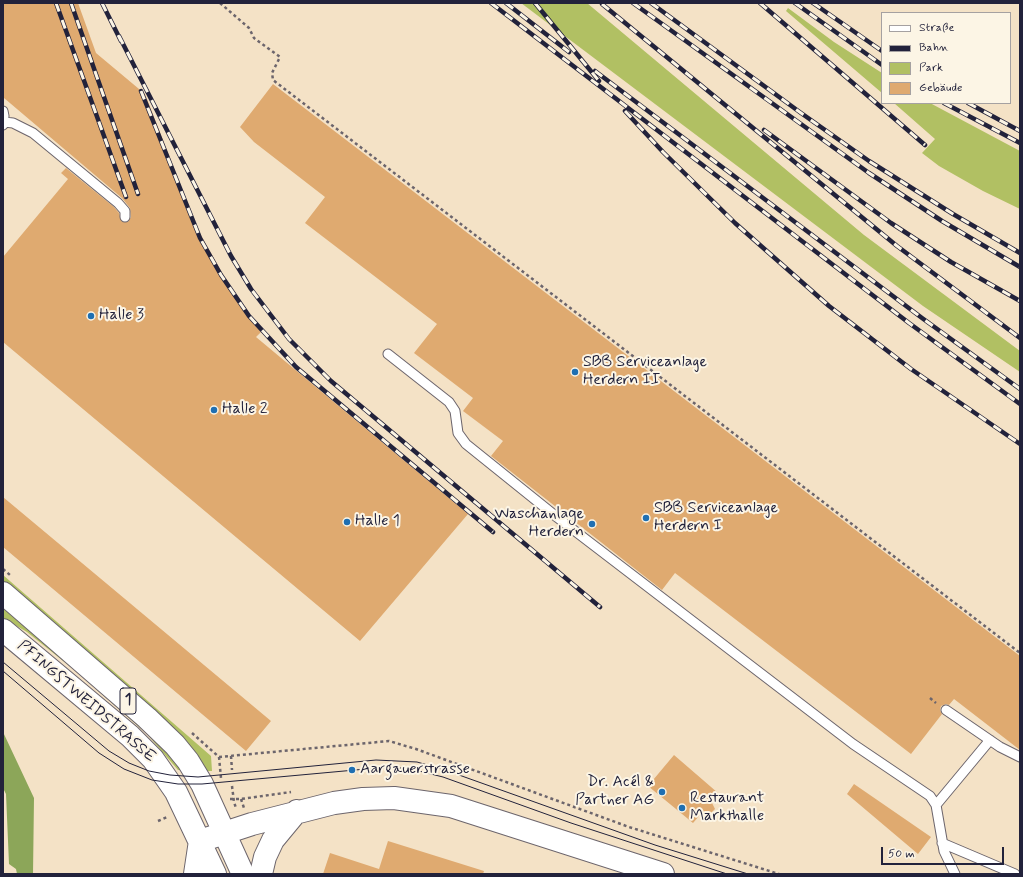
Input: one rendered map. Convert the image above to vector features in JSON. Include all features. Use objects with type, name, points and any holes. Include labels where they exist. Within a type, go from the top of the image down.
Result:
[{"type":"main road","name":"PFINGSTWEIDSTRASSE","points":[[3,593],[169,738],[188,760],[198,776],[243,874]]},
{"type":"main road","name":"PFINGSTWEIDSTRASSE","points":[[3,630],[146,751],[171,784],[200,841]]},
{"type":"main road","points":[[195,874],[200,841],[224,833],[294,802],[394,798],[451,806],[663,874]]},
{"type":"main road","points":[[261,874],[273,840],[294,802]]},
{"type":"main road","name":"1","points":[[200,841],[215,874]]},
{"type":"lane","points":[[3,111],[4,124],[13,123],[34,133],[118,203],[125,211],[125,217]]},
{"type":"lane","points":[[388,354],[449,402],[455,411],[458,433],[466,444],[558,518],[853,744],[927,793],[936,805],[942,843],[955,874]]},
{"type":"lane","points":[[946,710],[990,740],[1020,757]]},
{"type":"lane","points":[[936,805],[990,740]]},
{"type":"lane","points":[[942,843],[1015,874]]},
{"type":"path","points":[[220,3],[249,28],[254,38],[280,57],[272,73],[273,80],[1020,653]]},
{"type":"path","points":[[220,769],[219,757],[389,741],[416,749],[630,827],[779,874]]},
{"type":"path","points":[[231,756],[232,770]]},
{"type":"path","points":[[232,786],[233,800],[236,808]]},
{"type":"path","points":[[226,798],[233,800],[241,799],[294,802]]},
{"type":"path","points":[[241,799],[245,808]]},
{"type":"green space","points":[[521,3],[587,3],[864,235],[1020,351],[1020,372],[923,306]]},
{"type":"green space","points":[[788,8],[834,42],[881,72],[881,92],[786,11]]},
{"type":"green space","points":[[895,104],[932,104],[1020,151],[1020,209],[983,191],[939,166],[922,153],[935,139]]},
{"type":"green space","points":[[3,575],[211,756],[212,771],[205,771],[3,582]]},
{"type":"green space","points":[[3,604],[148,729],[184,770],[178,770],[147,734],[77,672],[27,632],[3,618]]},
{"type":"green space","points":[[3,732],[34,798],[33,874],[17,874],[16,869],[9,864],[6,794],[3,788]]},
{"type":"building","points":[[3,3],[78,3],[96,53],[145,94],[198,230],[226,280],[261,332],[256,337],[468,514],[360,641],[3,342],[3,257],[68,179],[61,173],[66,168],[114,207],[119,213],[122,222],[128,222],[131,217],[130,208],[122,198],[4,98]]},
{"type":"building","name":"SBB Serviceanlage Herdern II","points":[[273,84],[1020,656],[1020,750],[954,699],[949,705],[946,704],[941,706],[940,710],[942,714],[911,754],[675,573],[662,590],[491,456],[503,441],[463,411],[473,398],[414,353],[437,324],[305,223],[325,197],[254,142],[240,127]]},
{"type":"building","points":[[3,497],[271,721],[246,751],[3,547]]},
{"type":"building","points":[[674,755],[718,793],[711,801],[715,809],[707,817],[700,815],[693,823],[648,786]]},
{"type":"building","points":[[854,784],[931,837],[918,854],[847,794]]},
{"type":"building","points":[[388,841],[484,871],[483,874],[323,874],[330,853],[379,869]]},
{"type":"tram line","points":[[3,662],[109,751],[129,763],[149,771],[170,775],[198,777],[376,760],[417,762],[445,770],[655,845],[748,874]]},
{"type":"tram line","points":[[3,671],[99,753],[124,769],[152,780],[178,784],[202,784],[377,768],[407,768],[443,777],[571,823],[727,874]]},
{"type":"railway","points":[[56,3],[126,197]]},
{"type":"railway","points":[[71,3],[138,194]]},
{"type":"railway","points":[[102,3],[121,41]]},
{"type":"railway","points":[[491,3],[909,323],[1020,404]]},
{"type":"railway","points":[[506,3],[569,52]]},
{"type":"railway","points":[[535,3],[599,81]]},
{"type":"railway","points":[[633,3],[869,173],[942,221],[1020,267]]},
{"type":"railway","points":[[651,3],[869,161],[953,214],[1020,253]]},
{"type":"railway","points":[[760,3],[925,145]]},
{"type":"railway","points":[[795,3],[881,64]]},
{"type":"railway","points":[[813,3],[881,50]]},
{"type":"railway","points":[[602,4],[897,246],[1020,338]]},
{"type":"railway","points":[[119,36],[231,256],[251,289],[289,339],[331,381],[600,607]]},
{"type":"railway","points":[[595,71],[922,318],[1020,389]]},
{"type":"railway","points":[[141,91],[200,238],[221,275],[249,316],[296,367],[493,532]]},
{"type":"railway","points":[[946,104],[1020,143]]},
{"type":"railway","points":[[970,104],[1020,131]]},
{"type":"railway","points":[[625,111],[663,152],[735,223],[829,306],[911,369],[1020,444]]},
{"type":"railway","points":[[764,130],[891,223],[951,262],[1020,301]]},
{"type":"place","name":"Halle 3","points":[[91,316]]},
{"type":"place","name":"SBB Serviceanlage Herdern II","points":[[575,372]]},
{"type":"place","name":"Halle 2","points":[[214,410]]},
{"type":"place","name":"SBB Serviceanlage Herdern I","points":[[646,518]]},
{"type":"place","name":"Halle 1","points":[[347,522]]},
{"type":"place","name":"Waschanlage Herdern","points":[[592,524]]},
{"type":"place","name":"Aargauerstrasse","points":[[352,770]]},
{"type":"place","name":"Dr. Acél & Partner AG","points":[[662,792]]},
{"type":"place","name":"Restaurant Markthalle","points":[[682,808]]}]
